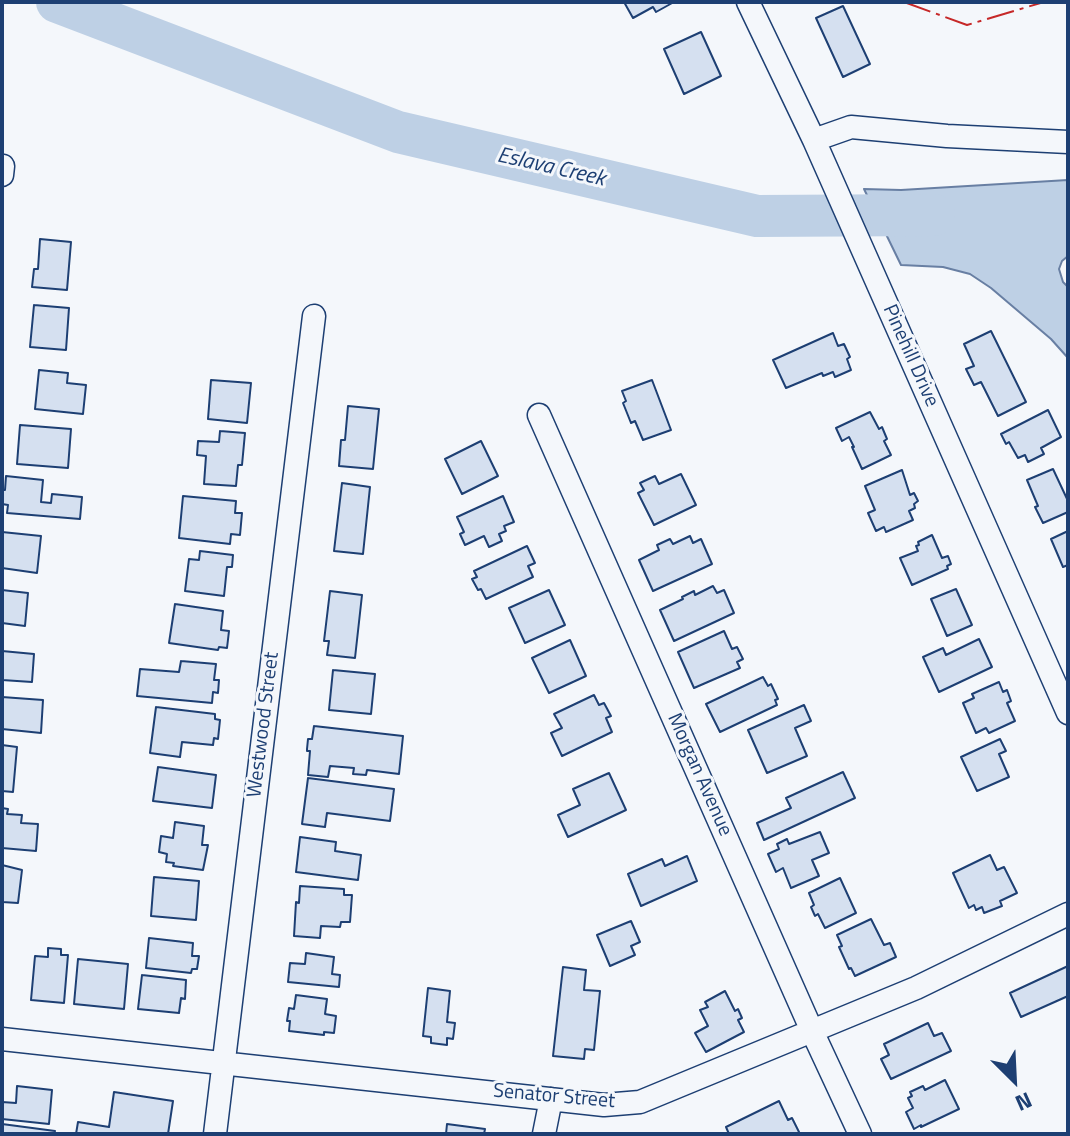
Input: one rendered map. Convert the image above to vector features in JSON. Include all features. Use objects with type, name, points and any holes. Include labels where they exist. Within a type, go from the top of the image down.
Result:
[{"type":"street","name":"Pinehill Drive","points":[[748,2],[814,140],[1068,713]]},
{"type":"street","points":[[814,140],[851,127],[1068,142]]},
{"type":"street","points":[[2,175],[3,166]]},
{"type":"street","name":"Westwood Street","points":[[215,1134],[314,316]]},
{"type":"street","name":"Morgan Avenue","points":[[539,415],[860,1134]]},
{"type":"street","name":"Senator Street","points":[[2,1039],[604,1105],[640,1102],[916,988],[1068,914]]},
{"type":"street","points":[[544,1134],[551,1099]]},
{"type":"water","points":[[1068,180],[1068,256],[1059,269],[1068,287],[1068,358],[1051,339],[970,274],[943,267],[901,265],[864,189],[901,190]]},
{"type":"building","points":[[624,2],[674,2],[656,12],[653,7],[633,18]]},
{"type":"building","points":[[843,6],[870,64],[843,77],[816,18]]},
{"type":"building","points":[[701,32],[721,76],[684,94],[664,49]]},
{"type":"building","points":[[40,239],[71,242],[67,290],[32,287],[34,269],[38,269]]},
{"type":"building","points":[[34,305],[69,308],[66,350],[30,347]]},
{"type":"building","points":[[991,331],[1026,402],[998,416],[981,382],[974,385],[966,369],[974,366],[964,344]]},
{"type":"building","points":[[833,333],[838,346],[844,344],[850,357],[847,359],[851,370],[835,377],[833,372],[823,376],[822,373],[786,388],[773,360]]},
{"type":"building","points":[[39,370],[68,373],[67,383],[86,385],[83,414],[35,409]]},
{"type":"building","points":[[211,380],[251,383],[247,423],[208,419]]},
{"type":"building","points":[[652,380],[671,430],[643,440],[635,421],[631,423],[622,391]]},
{"type":"building","points":[[348,406],[379,409],[373,469],[339,466]]},
{"type":"building","points":[[1048,410],[1061,437],[1041,448],[1044,454],[1028,462],[1025,455],[1018,458],[1001,434]]},
{"type":"building","points":[[870,412],[879,429],[882,427],[891,455],[862,469],[849,437],[842,441],[836,428]]},
{"type":"building","points":[[20,425],[71,429],[68,468],[17,464]]},
{"type":"building","points":[[220,431],[245,433],[236,486],[204,484],[206,456],[197,455],[198,441],[219,442]]},
{"type":"building","points":[[481,441],[498,476],[462,494],[445,459]]},
{"type":"building","points":[[1053,469],[1068,501],[1068,512],[1043,523],[1027,480]]},
{"type":"building","points":[[902,470],[910,495],[914,493],[918,501],[914,504],[915,508],[909,511],[913,520],[886,532],[884,527],[876,531],[868,513],[875,510],[865,486]]},
{"type":"building","points":[[681,474],[696,505],[654,525],[638,493],[644,490],[640,483],[655,476],[659,484]]},
{"type":"building","points":[[6,476],[43,480],[41,502],[51,503],[52,494],[82,497],[80,519],[7,513],[8,505],[2,504]]},
{"type":"building","points":[[342,483],[370,487],[363,554],[334,551]]},
{"type":"building","points":[[183,496],[236,501],[235,513],[242,513],[240,535],[231,534],[230,544],[179,538]]},
{"type":"building","points":[[503,496],[514,522],[504,526],[506,531],[499,534],[502,541],[489,547],[484,536],[465,545],[460,534],[464,532],[457,517]]},
{"type":"building","points":[[1068,531],[1068,565],[1063,567],[1051,539]]},
{"type":"building","points":[[2,532],[41,536],[37,573],[2,568]]},
{"type":"building","points":[[932,535],[942,558],[948,556],[951,564],[947,566],[948,569],[912,585],[900,558],[918,551],[918,542]]},
{"type":"building","points":[[690,536],[693,543],[701,539],[712,564],[653,591],[639,560],[659,550],[657,545],[670,539],[673,544]]},
{"type":"building","points":[[527,546],[535,563],[528,566],[533,577],[486,599],[472,579],[477,577],[474,571]]},
{"type":"building","points":[[200,551],[233,555],[232,567],[227,567],[224,596],[185,591],[189,559],[199,560]]},
{"type":"building","points":[[713,586],[717,593],[724,590],[734,613],[674,641],[660,610],[694,591],[695,595]]},
{"type":"building","points":[[956,589],[972,625],[947,636],[931,599]]},
{"type":"building","points":[[2,590],[28,593],[25,626],[2,623]]},
{"type":"building","points":[[549,590],[565,625],[525,643],[509,608]]},
{"type":"building","points":[[330,591],[362,595],[355,658],[327,655],[329,641],[324,641]]},
{"type":"building","points":[[175,604],[223,611],[221,630],[229,631],[227,648],[219,647],[218,650],[169,643]]},
{"type":"building","points":[[724,631],[732,649],[737,647],[743,659],[737,662],[740,668],[694,688],[678,652]]},
{"type":"building","points":[[979,639],[992,667],[939,692],[923,657],[943,648],[946,655]]},
{"type":"building","points":[[570,640],[586,676],[549,693],[532,658]]},
{"type":"building","points":[[2,651],[34,654],[32,682],[2,680]]},
{"type":"building","points":[[181,661],[216,664],[214,680],[219,680],[218,693],[213,692],[212,703],[137,696],[140,669],[179,672]]},
{"type":"building","points":[[333,670],[375,674],[371,714],[329,710]]},
{"type":"building","points":[[763,677],[768,686],[771,684],[778,699],[775,700],[777,705],[720,732],[706,704]]},
{"type":"building","points":[[999,682],[1003,692],[1007,690],[1011,701],[1007,703],[1015,721],[989,733],[986,728],[976,733],[963,703],[974,698],[972,694]]},
{"type":"building","points":[[594,695],[599,705],[604,703],[611,716],[606,718],[612,732],[562,756],[551,733],[562,728],[554,714]]},
{"type":"building","points":[[2,697],[43,700],[41,733],[2,729]]},
{"type":"building","points":[[804,705],[811,721],[795,728],[807,756],[767,773],[748,730]]},
{"type":"building","points":[[156,707],[215,714],[215,719],[220,720],[218,739],[214,738],[213,745],[182,742],[180,757],[150,753]]},
{"type":"building","points":[[314,726],[403,736],[399,774],[367,770],[366,775],[353,774],[354,768],[330,766],[328,777],[308,775],[308,739],[312,739]]},
{"type":"building","points":[[1000,739],[1006,751],[999,754],[1009,777],[977,791],[961,757]]},
{"type":"building","points":[[2,745],[17,747],[13,792],[2,791]]},
{"type":"building","points":[[158,767],[216,775],[212,808],[153,801]]},
{"type":"building","points":[[843,772],[855,798],[764,840],[757,823],[791,808],[786,798]]},
{"type":"building","points":[[609,773],[626,810],[568,837],[558,815],[580,805],[573,789]]},
{"type":"building","points":[[308,778],[394,789],[390,821],[327,813],[325,827],[302,824]]},
{"type":"building","points":[[2,808],[8,809],[7,814],[22,815],[21,823],[38,824],[36,851],[2,848]]},
{"type":"building","points":[[175,822],[204,826],[202,845],[208,845],[203,870],[173,866],[174,863],[166,862],[167,854],[159,852],[161,836],[173,838]]},
{"type":"building","points":[[820,832],[829,853],[812,860],[819,876],[791,888],[783,868],[776,872],[768,854],[779,849],[777,844],[787,839],[789,844]]},
{"type":"building","points":[[300,837],[336,842],[335,851],[361,855],[358,880],[296,872]]},
{"type":"building","points":[[990,855],[997,870],[1004,867],[1017,893],[1000,901],[1002,906],[984,913],[982,907],[976,910],[974,905],[969,908],[953,873]]},
{"type":"building","points":[[687,856],[697,881],[641,906],[628,874],[662,859],[665,866]]},
{"type":"building","points":[[2,865],[22,870],[18,903],[2,902]]},
{"type":"building","points":[[154,877],[199,881],[196,920],[151,916]]},
{"type":"building","points":[[840,878],[856,913],[825,928],[818,914],[815,916],[809,893]]},
{"type":"building","points":[[300,886],[344,889],[344,895],[352,895],[350,922],[341,922],[340,927],[321,926],[320,938],[294,936]]},
{"type":"building","points":[[871,919],[884,945],[890,943],[896,957],[855,976],[839,947],[842,946],[837,935]]},
{"type":"building","points":[[631,921],[640,942],[631,946],[635,955],[610,966],[597,935]]},
{"type":"building","points":[[149,938],[193,943],[192,956],[199,956],[197,969],[192,969],[191,973],[146,968]]},
{"type":"building","points":[[48,948],[61,949],[61,955],[68,955],[64,1003],[31,1000],[35,956],[48,957]]},
{"type":"building","points":[[306,953],[334,957],[332,974],[340,975],[339,987],[288,982],[290,963],[305,964]]},
{"type":"building","points":[[78,959],[128,964],[124,1009],[74,1004]]},
{"type":"building","points":[[1068,966],[1068,996],[1021,1017],[1010,993]]},
{"type":"building","points":[[563,967],[586,970],[584,990],[600,991],[594,1050],[585,1049],[584,1059],[553,1056]]},
{"type":"building","points":[[142,975],[186,980],[185,999],[181,998],[179,1013],[138,1009]]},
{"type":"building","points":[[428,988],[450,991],[447,1022],[455,1023],[453,1039],[447,1038],[447,1045],[431,1043],[431,1037],[423,1036]]},
{"type":"building","points":[[725,991],[735,1011],[738,1009],[742,1018],[738,1020],[744,1032],[706,1052],[695,1033],[708,1026],[700,1010],[708,1007],[705,1002]]},
{"type":"building","points":[[296,995],[327,999],[325,1014],[336,1016],[334,1033],[324,1032],[324,1035],[289,1031],[289,1008],[294,1009]]},
{"type":"building","points":[[928,1023],[934,1036],[942,1033],[951,1051],[891,1079],[881,1059],[889,1055],[884,1044]]},
{"type":"building","points":[[945,1080],[959,1109],[914,1129],[906,1112],[913,1108],[908,1098],[912,1096],[910,1092],[923,1086],[925,1090]]},
{"type":"building","points":[[17,1086],[52,1090],[49,1124],[2,1119],[2,1102],[16,1103]]},
{"type":"building","points":[[114,1092],[173,1101],[168,1134],[76,1134],[78,1122],[109,1127]]},
{"type":"building","points":[[779,1101],[788,1120],[792,1118],[800,1134],[729,1134],[726,1127]]},
{"type":"building","points":[[2,1124],[55,1131],[54,1134],[2,1134]]},
{"type":"building","points":[[447,1124],[485,1129],[484,1134],[446,1134]]},
{"type":"waterway","name":"Eslava Creek","points":[[57,2],[398,132],[757,216],[934,215]]},
{"type":"power","points":[[904,2],[967,25],[1044,2]]}]
